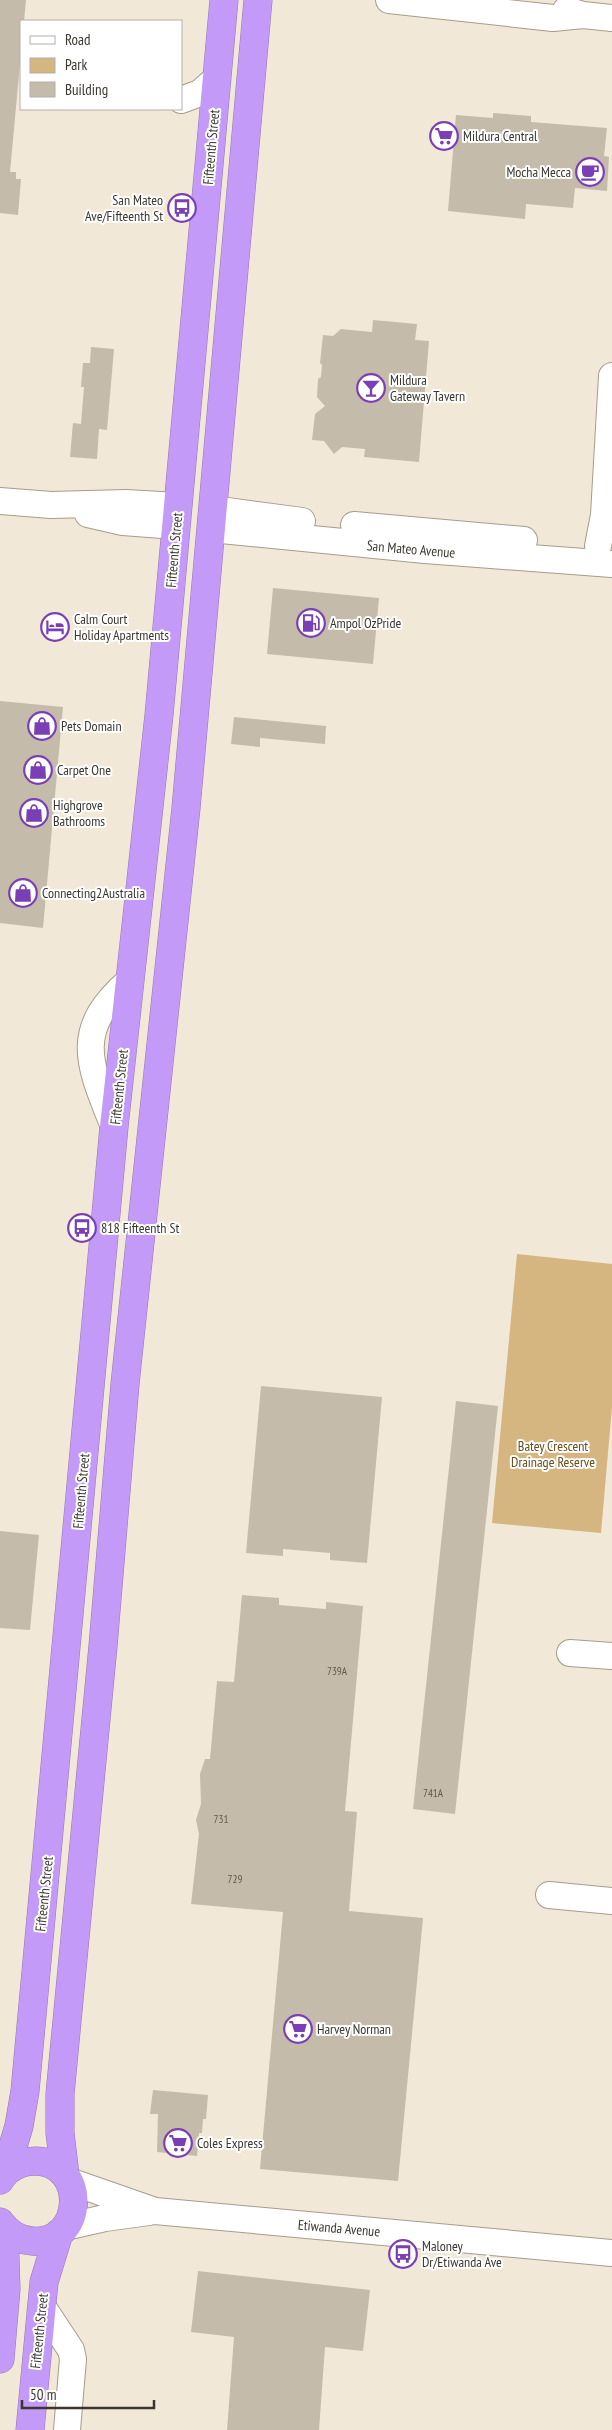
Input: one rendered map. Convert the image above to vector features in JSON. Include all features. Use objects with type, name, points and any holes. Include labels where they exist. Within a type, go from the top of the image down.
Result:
[{"type":"highway","name":"Fifteenth Street","points":[[2,2177],[20,2120],[24,2091],[114,1127],[149,803],[177,516],[224,0]]},
{"type":"highway","points":[[67,2178],[60,2133],[60,2094],[79,1911],[139,1246],[186,808],[212,519],[213,480],[258,0]]},
{"type":"highway","points":[[177,516],[212,519]]},
{"type":"highway","points":[[149,803],[186,808]]},
{"type":"highway","points":[[74,1560],[110,1563]]},
{"type":"highway","points":[[2,2177],[16,2165],[28,2161],[42,2162],[54,2166],[67,2178]]},
{"type":"highway","name":"Fifteenth Street","points":[[30,2430],[44,2282],[62,2230],[71,2217],[74,2205],[73,2192],[67,2178]]},
{"type":"highway","points":[[2,2225],[13,2236],[24,2241],[36,2242],[48,2239],[62,2230]]},
{"type":"highway","points":[[0,2359],[6,2289],[2,2225]]},
{"type":"street","points":[[389,0],[466,4],[553,18],[584,7]]},
{"type":"street","points":[[530,0],[584,7],[612,18]]},
{"type":"street","points":[[182,100],[200,93],[218,78]]},
{"type":"street","points":[[607,553],[604,516],[612,376]]},
{"type":"street","points":[[0,501],[51,506],[126,503],[177,516]]},
{"type":"street","name":"San Mateo Avenue","points":[[212,519],[299,520],[607,553]]},
{"type":"street","points":[[570,1652],[612,1656]]},
{"type":"street","points":[[549,1895],[612,1901]]},
{"type":"street","name":"Etiwanda Avenue","points":[[67,2178],[155,2211]]},
{"type":"street","name":"Etiwanda Avenue","points":[[62,2230],[105,2218],[155,2211],[612,2253]]},
{"type":"street","points":[[42,2306],[71,2350],[73,2359],[67,2430]]},
{"type":"green space","name":"Batey Crescent Drainage Reserve","points":[[517,1254],[612,1264],[612,1407],[601,1533],[492,1523]]},
{"type":"building","points":[[0,0],[26,0],[24,20],[20,20],[20,64],[10,172],[16,172],[16,179],[21,179],[18,215],[0,213]]},
{"type":"building","points":[[493,113],[531,116],[531,122],[607,128],[604,156],[609,157],[607,191],[575,188],[573,208],[526,204],[525,219],[448,211],[456,115],[493,118]]},
{"type":"building","name":"Mildura Gateway Tavern","points":[[373,320],[417,324],[415,340],[429,341],[419,462],[364,457],[365,449],[342,447],[334,454],[324,441],[312,440],[315,414],[325,406],[317,397],[318,379],[321,377],[322,365],[320,363],[323,335],[333,336],[341,329],[372,332]]},
{"type":"building","points":[[91,347],[114,349],[107,430],[99,429],[97,459],[70,457],[73,423],[81,424],[84,387],[81,387],[83,363],[90,363]]},
{"type":"building","points":[[273,588],[379,598],[373,664],[267,654]]},
{"type":"building","points":[[0,701],[63,707],[43,928],[0,923]]},
{"type":"building","points":[[234,717],[326,726],[325,744],[260,738],[260,747],[231,744]]},
{"type":"building","points":[[261,1386],[382,1397],[367,1563],[330,1560],[330,1553],[283,1549],[283,1556],[246,1553]]},
{"type":"building","points":[[456,1401],[498,1406],[455,1814],[413,1809]]},
{"type":"building","points":[[0,1531],[39,1535],[30,1630],[0,1628]]},
{"type":"building","points":[[242,1595],[279,1598],[279,1605],[326,1609],[326,1602],[363,1606],[345,1811],[357,1812],[349,1911],[423,1918],[398,2181],[260,2169],[283,1912],[191,1904],[199,1834],[196,1820],[201,1804],[200,1774],[205,1759],[210,1759],[217,1681],[234,1682]]},
{"type":"building","points":[[153,2090],[208,2095],[206,2119],[203,2119],[202,2133],[199,2133],[197,2156],[157,2152],[158,2114],[150,2114]]},
{"type":"building","points":[[198,2271],[370,2290],[363,2351],[325,2347],[319,2430],[227,2430],[234,2337],[191,2332]]},
{"type":"place","name":"Mildura Central","points":[[444,136]]},
{"type":"place","name":"Mocha Mecca","points":[[590,172]]},
{"type":"place","name":"San Mateo Ave/Fifteenth St","points":[[182,208]]},
{"type":"place","name":"Mildura Gateway Tavern","points":[[371,388]]},
{"type":"place","name":"Ampol OzPride","points":[[311,623]]},
{"type":"place","name":"Calm Court Holiday Apartments","points":[[55,627]]},
{"type":"place","name":"Pets Domain","points":[[42,726]]},
{"type":"place","name":"Carpet One","points":[[38,770]]},
{"type":"place","name":"Highgrove Bathrooms","points":[[34,813]]},
{"type":"place","name":"Connecting2Australia","points":[[23,893]]},
{"type":"place","name":"818 Fifteenth St","points":[[82,1228]]},
{"type":"place","name":"Harvey Norman","points":[[298,2029]]},
{"type":"place","name":"Coles Express","points":[[178,2143]]},
{"type":"place","name":"Maloney Dr/Etiwanda Ave","points":[[403,2254]]}]
